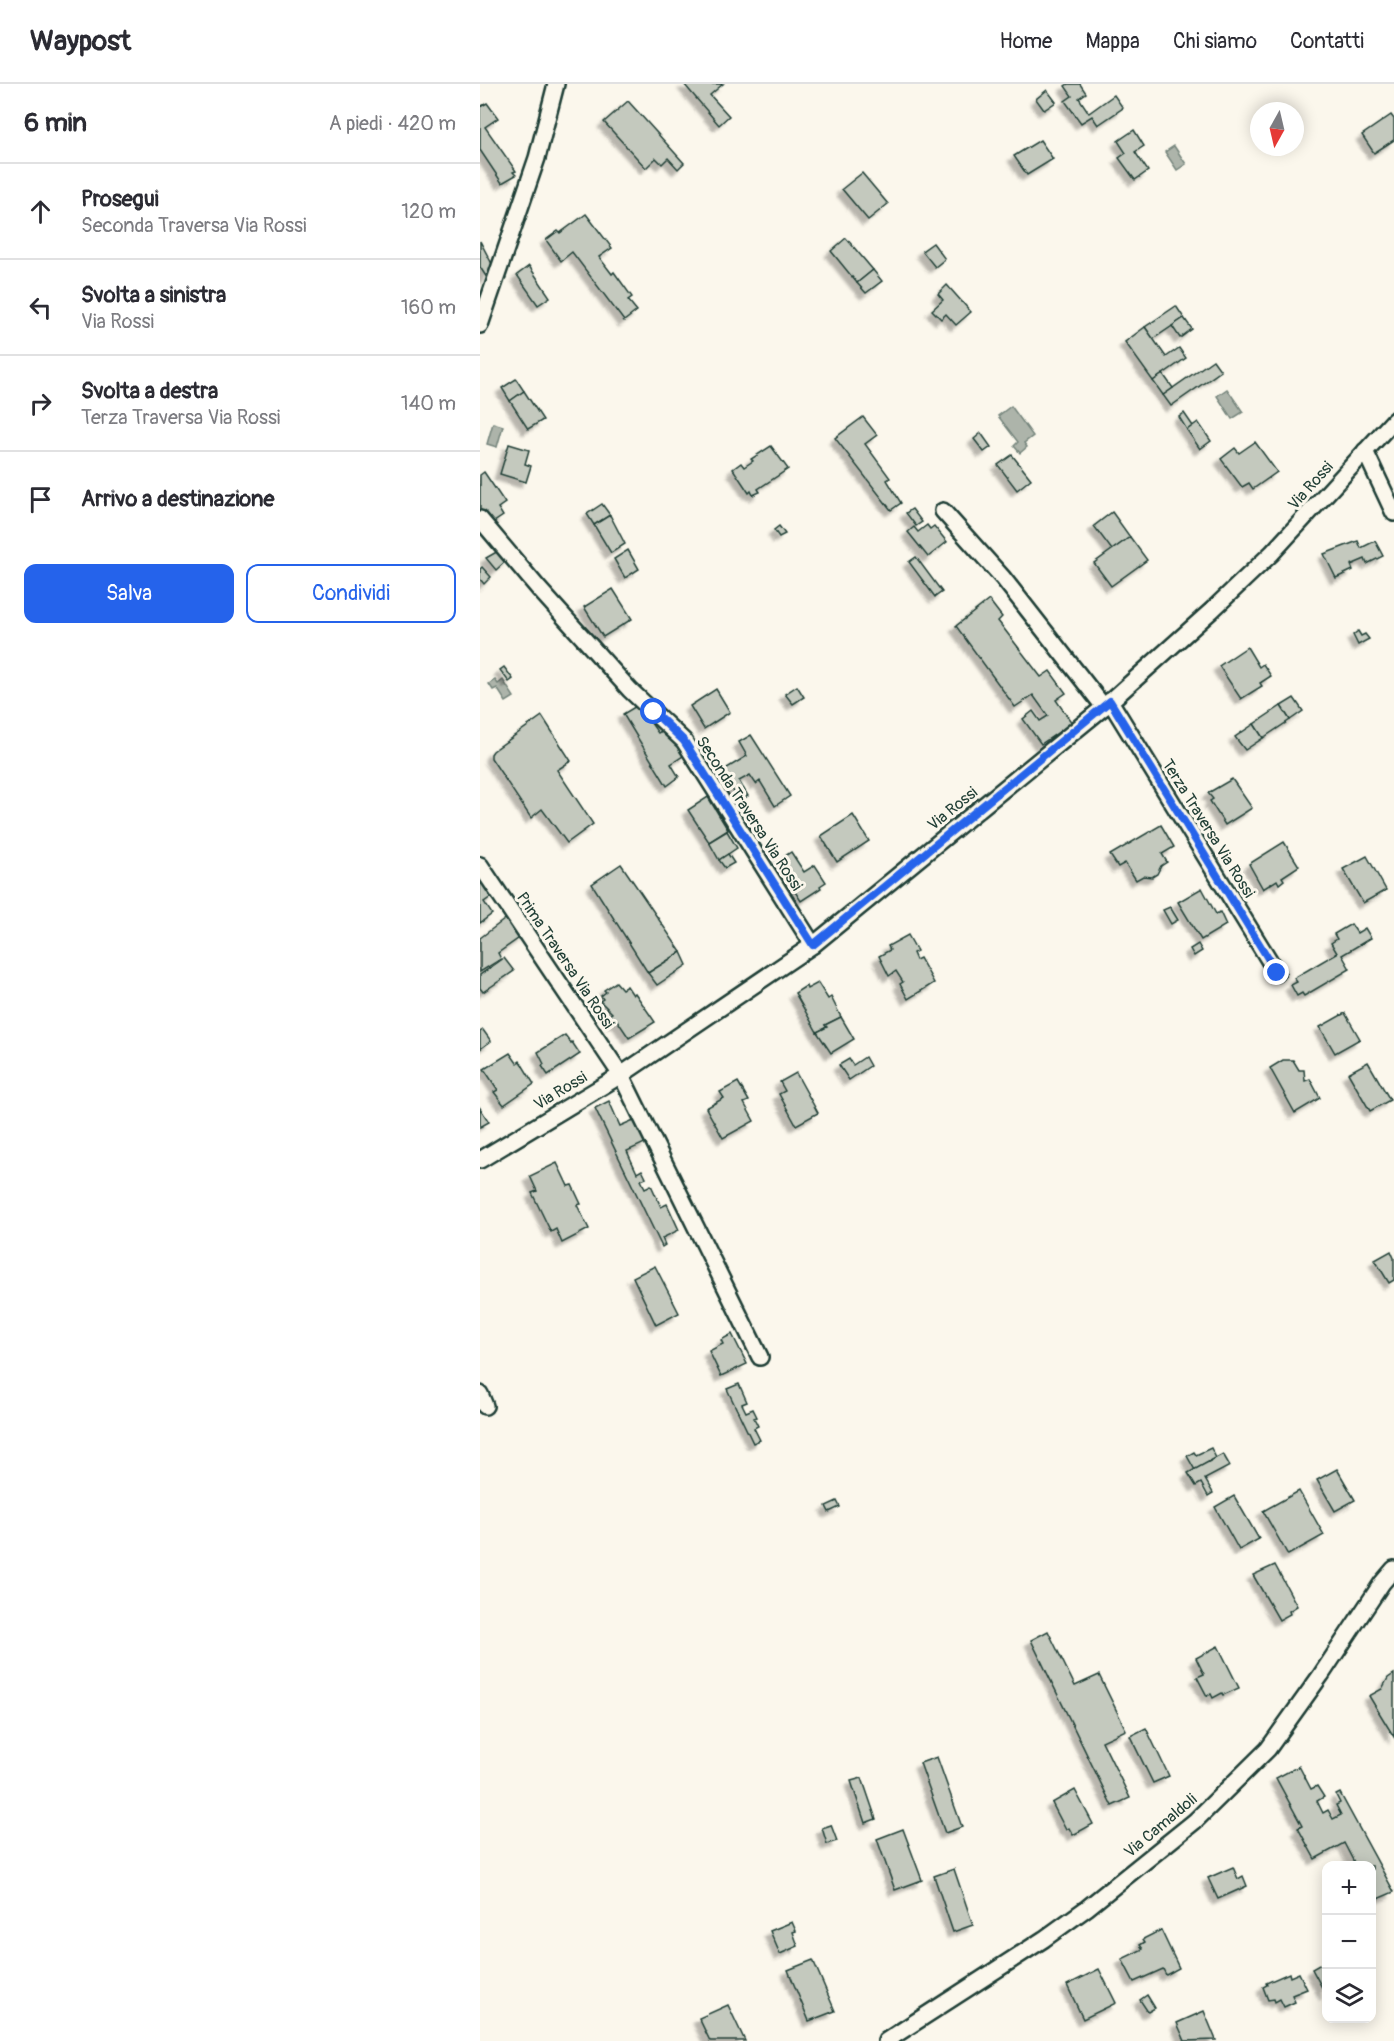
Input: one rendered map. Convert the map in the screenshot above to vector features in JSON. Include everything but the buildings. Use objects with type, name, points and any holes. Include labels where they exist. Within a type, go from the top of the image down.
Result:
[{"type":"street","points":[[480,325],[537,158],[556,84]]},
{"type":"street","name":"Via Rossi","points":[[480,1160],[621,1075],[813,945],[1107,704],[1212,611],[1272,553],[1394,420]]},
{"type":"street","points":[[1365,451],[1394,513]]},
{"type":"street","name":"Terza Traversa Via Rossi","points":[[944,511],[1003,578],[1107,704],[1277,973]]},
{"type":"street","name":"Seconda Traversa Via Rossi","points":[[480,519],[539,589],[630,690],[684,741],[813,945]]},
{"type":"street","name":"Prima Traversa Via Rossi","points":[[480,865],[621,1075],[760,1356]]},
{"type":"street","name":"Via Camaldoli","points":[[886,2041],[1044,1939],[1087,1908],[1195,1821],[1268,1749],[1321,1676],[1382,1583],[1394,1569]]},
{"type":"shaded area","points":[[1174,146],[1186,164],[1177,170],[1165,152]]},
{"type":"shaded area","points":[[1227,389],[1243,412],[1232,419],[1217,396]]},
{"type":"shaded area","points":[[1011,406],[1033,436],[1024,443],[1027,447],[1020,453],[1014,446],[1018,442],[998,416]]},
{"type":"shaded area","points":[[493,423],[503,426],[497,447],[487,444]]},
{"type":"shaded area","points":[[495,680],[498,684],[503,680],[514,697],[506,702],[497,688],[493,690],[489,684]]},
{"type":"route","points":[[654,712],[684,741],[813,945],[1110,701],[1277,973]]}]
